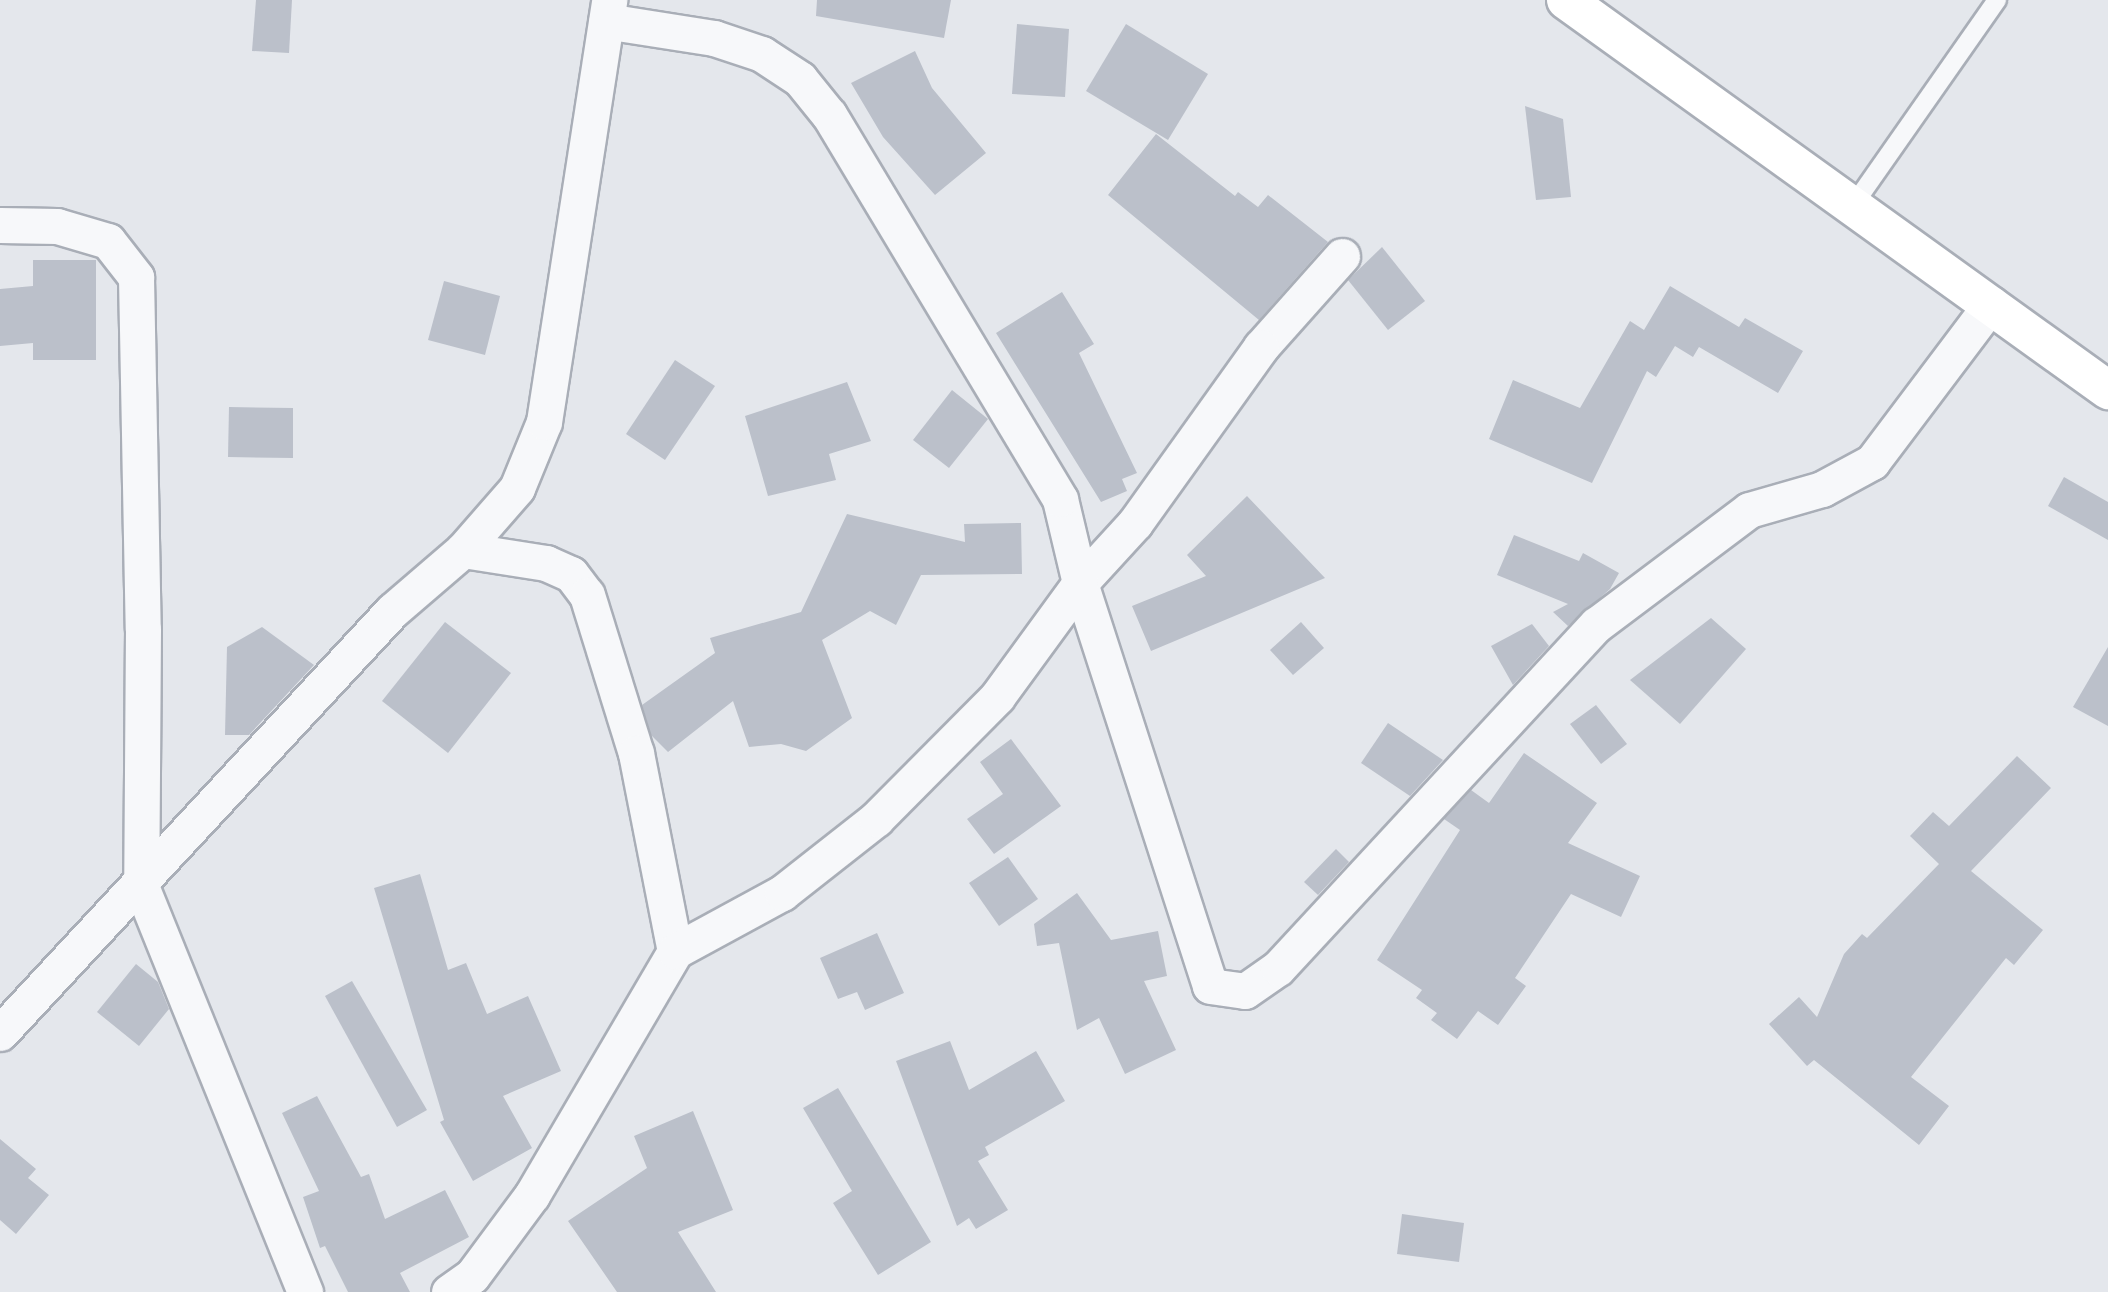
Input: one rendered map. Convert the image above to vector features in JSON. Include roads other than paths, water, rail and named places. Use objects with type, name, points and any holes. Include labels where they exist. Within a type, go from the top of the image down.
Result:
[{"type":"main road","points":[[1566,0],[2108,390]]},
{"type":"street","points":[[0,1033],[141,886],[392,611],[464,550],[517,488],[544,422],[608,11],[714,38],[762,54],[800,79],[829,115],[1060,499],[1080,583],[1199,961],[1210,986],[1245,991],[1278,968],[1596,625],[1749,510],[1822,489],[1872,462],[1991,304]]},
{"type":"street","points":[[0,225],[57,226],[108,241],[136,277],[143,629],[141,886],[305,1292]]},
{"type":"street","points":[[449,1292],[472,1276],[532,1195],[675,951],[782,893],[876,819],[997,696],[1080,583],[1135,523],[1261,347],[1342,256]]},
{"type":"street","points":[[464,550],[546,564],[571,574],[587,595],[636,753],[675,951]]},
{"type":"lane","points":[[1852,207],[1997,0]]}]
